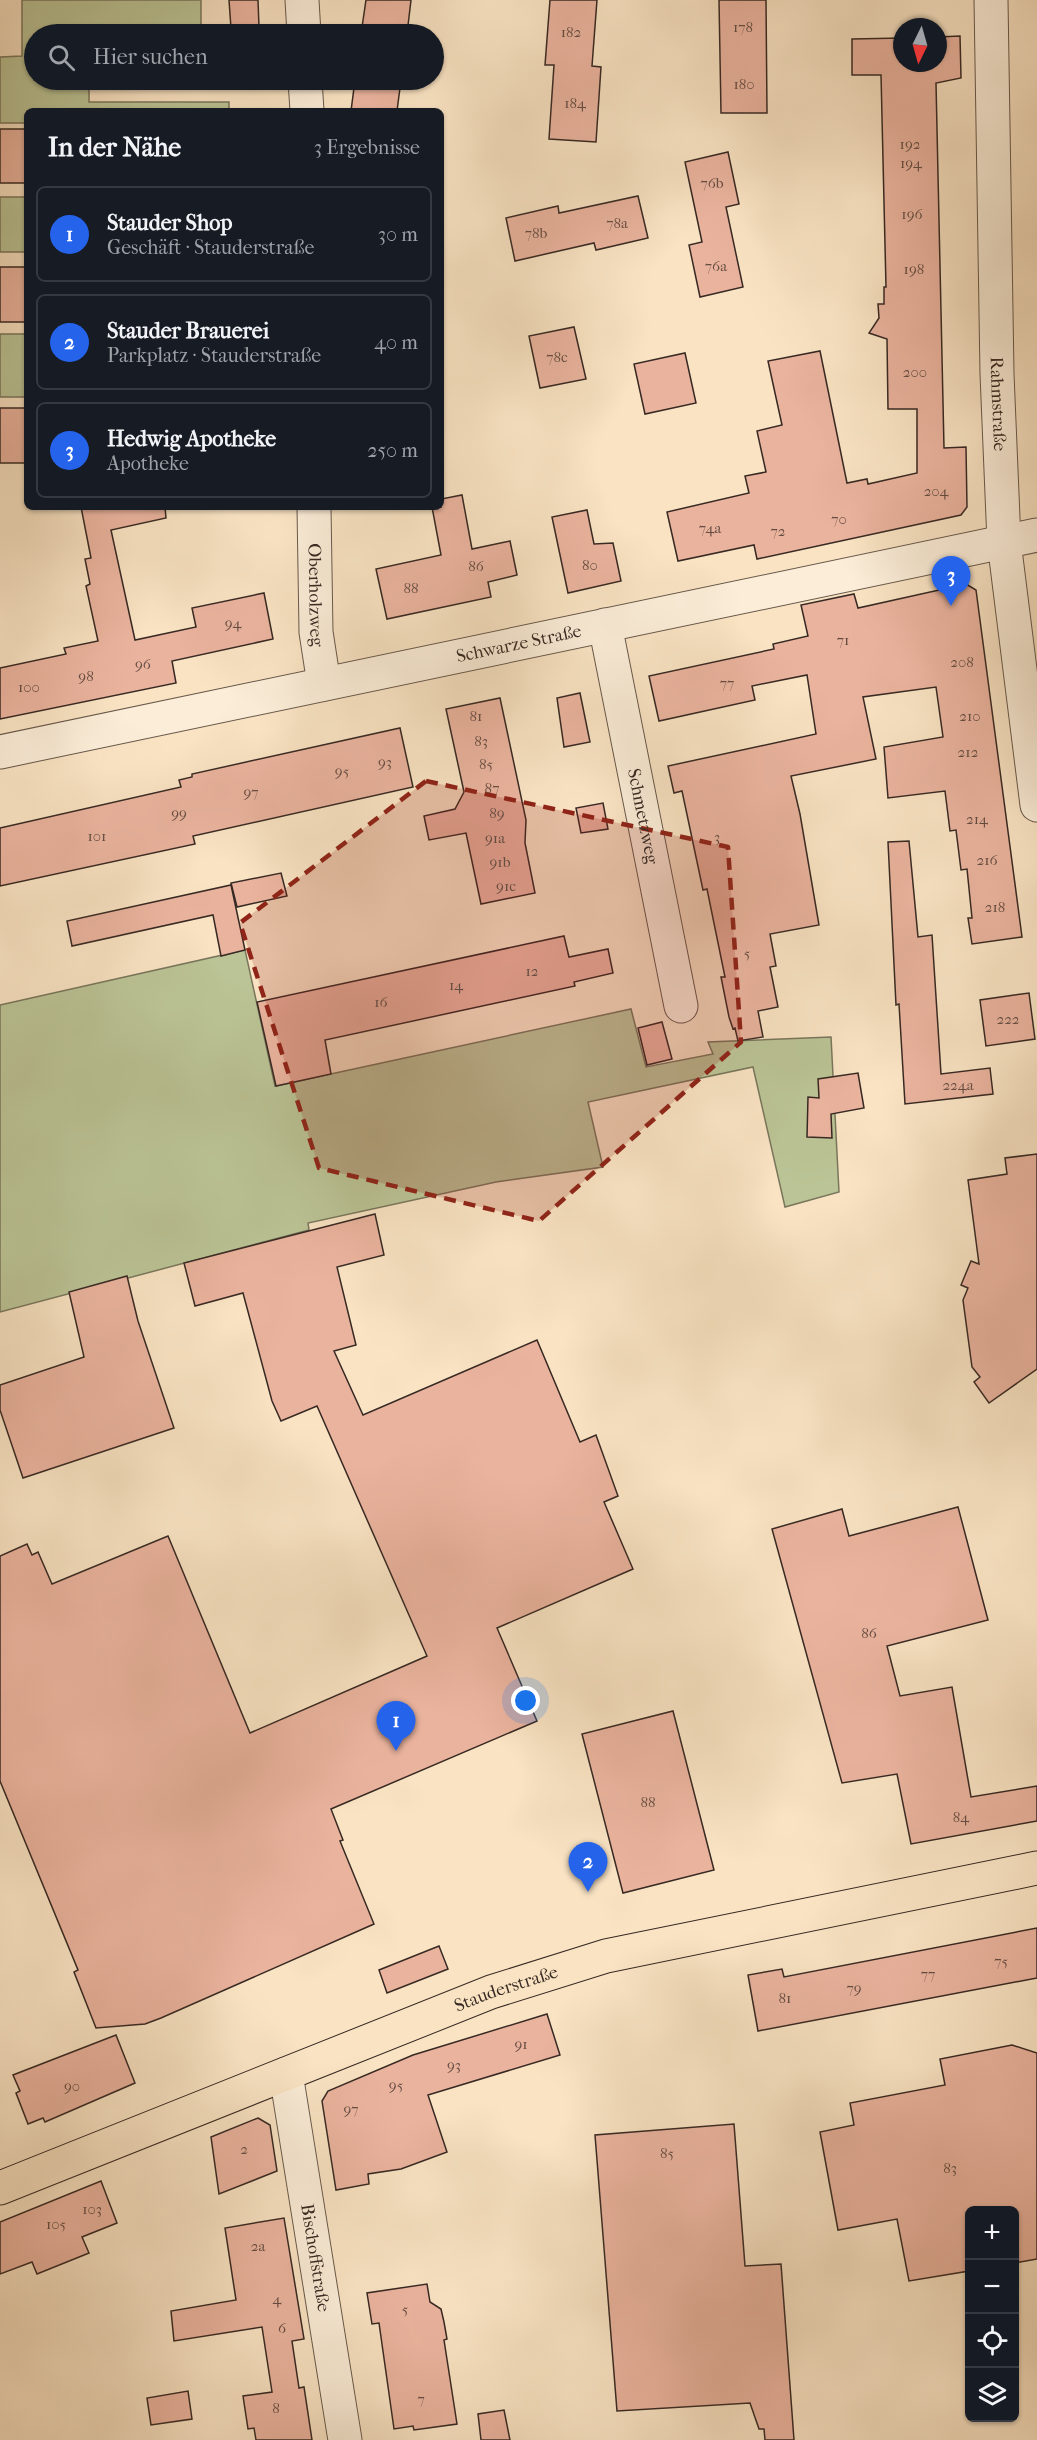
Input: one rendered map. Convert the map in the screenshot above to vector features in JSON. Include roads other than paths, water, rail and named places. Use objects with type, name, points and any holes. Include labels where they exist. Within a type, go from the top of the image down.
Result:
[{"type":"main road","name":"Stauderstraße","points":[[0,2188],[491,1992],[606,1956],[1037,1868]]},
{"type":"street","points":[[302,0],[303,24]]},
{"type":"street","name":"Rahmstraße","points":[[991,0],[997,362],[1004,542],[1037,805]]},
{"type":"street","points":[[306,90],[307,108]]},
{"type":"street","name":"Oberholzweg","points":[[314,510],[316,632],[324,684]]},
{"type":"street","name":"Schwarze Straße","points":[[0,752],[1037,535]]},
{"type":"street","name":"Schmetzweg","points":[[605,625],[681,1006]]},
{"type":"street","name":"Bischoffstraße","points":[[286,2074],[345,2440]]},
{"type":"place","name":"Hedwig Apotheke","points":[[951,606]]},
{"type":"place","name":"Stauder Shop","points":[[396,1751]]},
{"type":"place","name":"Stauder Brauerei","points":[[588,1892]]}]
